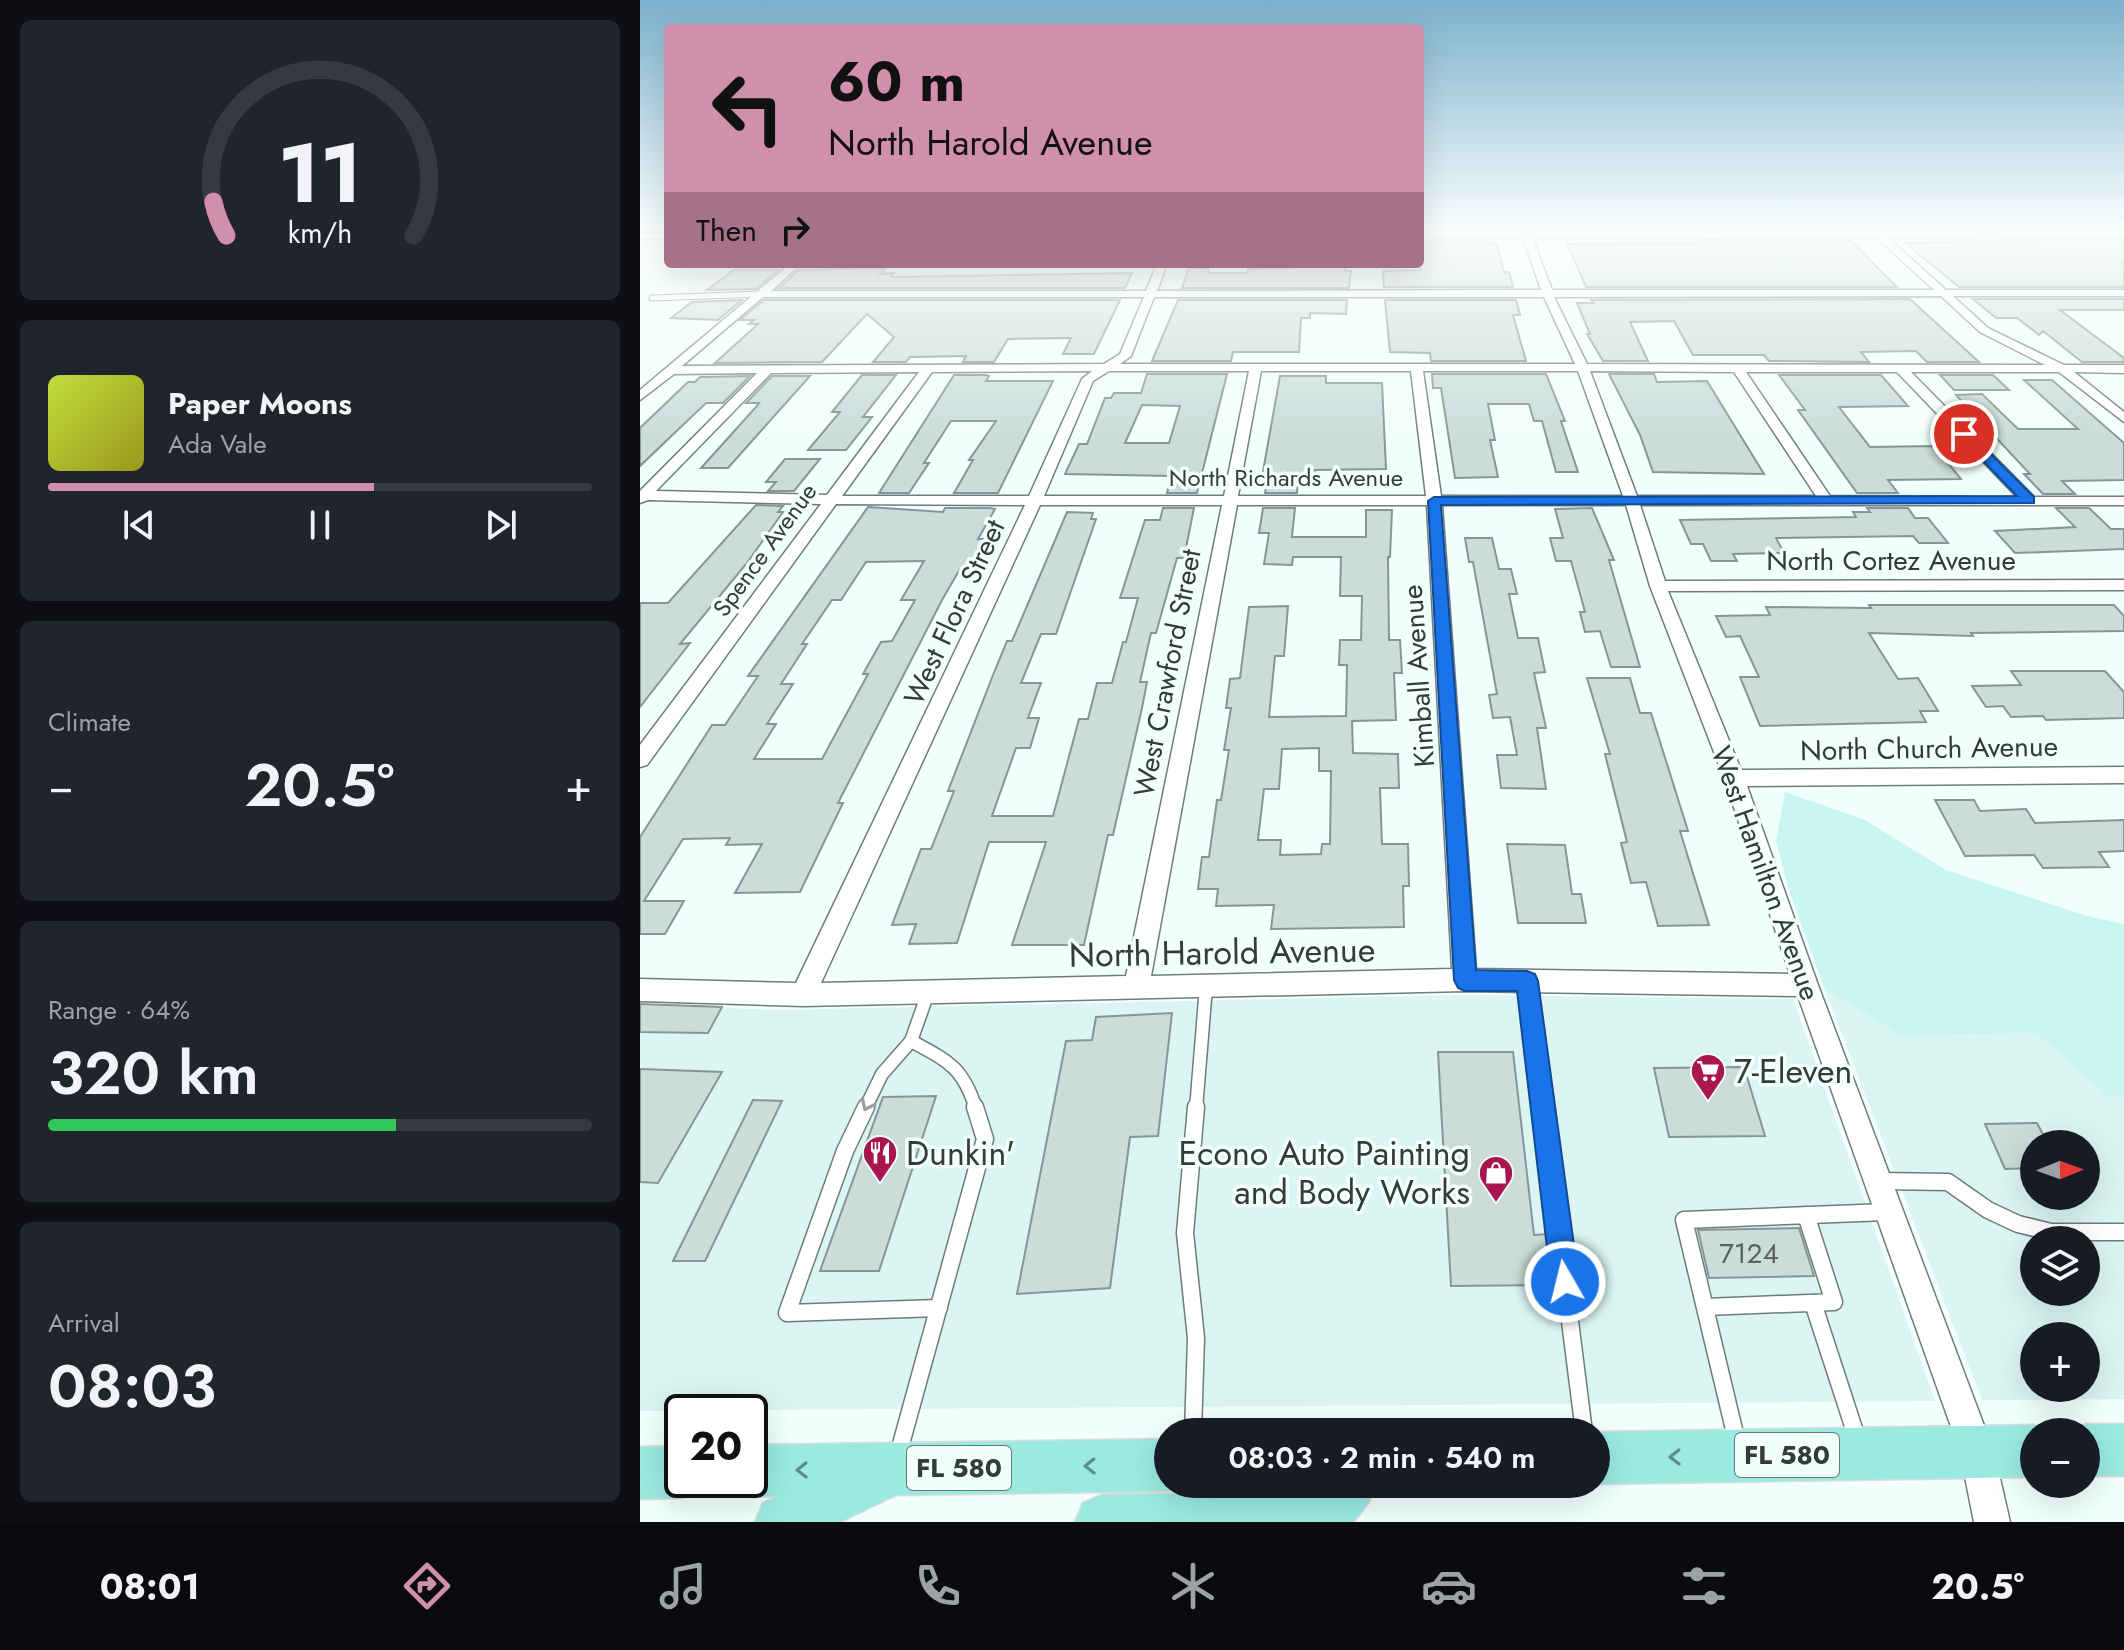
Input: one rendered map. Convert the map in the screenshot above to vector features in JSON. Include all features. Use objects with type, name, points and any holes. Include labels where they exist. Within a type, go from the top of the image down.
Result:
[{"type":"main road","points":[[2100,1450],[2124,1450]]},
{"type":"main road","name":"FL 580","points":[[1610,1458],[2020,1451]]},
{"type":"main road","name":"FL 580","points":[[768,1471],[1154,1465]]},
{"type":"main road","points":[[782,1522],[895,1469]]},
{"type":"main road","points":[[640,1473],[664,1472]]},
{"type":"main road","points":[[1102,1522],[1322,1517],[1339,1498]]},
{"type":"street","points":[[640,396],[754,299]]},
{"type":"street","name":"West Flora Street","points":[[803,995],[1088,379],[1125,356],[1147,299]]},
{"type":"street","name":"West Hamilton Avenue","points":[[1550,299],[1582,367],[1632,502],[1658,586],[1734,778],[1806,985],[1977,1452],[1992,1522]]},
{"type":"street","points":[[1950,299],[1984,330],[2062,369],[2124,418]]},
{"type":"street","points":[[670,370],[1256,367],[2124,369]]},
{"type":"street","name":"West Crawford Street","points":[[1136,989],[1228,499],[1256,367]]},
{"type":"street","points":[[1900,368],[2029,500]]},
{"type":"street","name":"Spence Avenue","points":[[640,760],[928,369]]},
{"type":"street","name":"Kimball Avenue","points":[[1417,369],[1434,501],[1465,980]]},
{"type":"street","points":[[1738,369],[1826,501]]},
{"type":"street","points":[[642,496],[767,370]]},
{"type":"street","name":"North Richards Avenue","points":[[642,496],[832,500],[2124,501]]},
{"type":"street","name":"North Cortez Avenue","points":[[1658,586],[2124,585]]},
{"type":"street","name":"North Church Avenue","points":[[1734,778],[2124,775]]},
{"type":"street","name":"North Harold Avenue","points":[[640,990],[803,995],[1465,980],[1806,985]]},
{"type":"lane","points":[[1527,981],[1582,1418]]},
{"type":"lane","points":[[1193,1418],[1196,1338],[1185,1233],[1206,987]]},
{"type":"lane","points":[[928,993],[911,1041],[882,1074],[845,1151],[787,1313],[939,1308]]},
{"type":"lane","points":[[895,1469],[985,1139],[967,1081],[949,1061],[911,1041]]},
{"type":"lane","points":[[1878,1181],[1948,1182],[1988,1210],[2018,1224],[2051,1232],[2124,1232]]},
{"type":"lane","points":[[1740,1456],[1684,1220],[1889,1212]]},
{"type":"lane","points":[[1705,1307],[1834,1302],[1806,1215]]},
{"type":"lane","points":[[1813,1303],[1862,1454]]},
{"type":"shaded area","points":[[1785,792],[1865,820],[1946,870],[2087,916],[2124,924],[2124,1096],[2109,1097],[2036,1033],[1901,1036],[1824,987],[1788,887],[1776,841]]},
{"type":"shaded area","points":[[1824,987],[1901,1036],[2036,1033],[2109,1097],[2124,1096],[2124,1399],[2100,1399],[2100,1322],[2020,1322],[2020,1400],[1982,1400]]},
{"type":"shaded area","points":[[1467,995],[1793,999],[1935,1401],[768,1410],[768,1394],[664,1394],[664,1411],[640,1411],[640,1005],[778,1010]]},
{"type":"building","points":[[1910,299],[1979,362],[1927,362],[1916,351],[1861,352],[1869,362],[1769,361],[1764,355],[1693,355],[1674,321],[1630,322],[1648,361],[1603,361],[1587,334],[1590,334],[1577,303],[1593,303],[1591,300]]},
{"type":"building","points":[[1973,299],[2124,299],[2124,310],[2060,310],[2124,358],[2124,362],[2082,362],[2043,331],[2039,335],[2017,318],[1996,318]]},
{"type":"building","points":[[742,300],[718,320],[671,318],[692,302]]},
{"type":"building","points":[[764,300],[1120,300],[1094,354],[1063,354],[1071,338],[1008,339],[994,362],[963,362],[966,356],[910,357],[906,362],[873,362],[894,337],[867,314],[822,362],[715,363],[758,324],[749,324],[754,320],[740,320]]},
{"type":"building","points":[[1178,300],[1347,300],[1346,314],[1310,313],[1310,318],[1301,318],[1299,352],[1233,352],[1231,361],[1152,361]]},
{"type":"building","points":[[1385,300],[1516,300],[1520,315],[1513,315],[1526,361],[1431,361],[1430,353],[1390,352]]},
{"type":"building","points":[[1147,374],[1227,374],[1197,493],[1167,493],[1172,476],[1065,474],[1079,444],[1087,444],[1105,398],[1111,398],[1114,393],[1141,393]],"holes":[[[1142,405],[1180,406],[1169,443],[1125,443]]]},
{"type":"building","points":[[1432,374],[1546,374],[1565,421],[1561,421],[1578,472],[1556,472],[1542,421],[1534,421],[1529,404],[1488,404],[1495,440],[1490,440],[1498,477],[1455,478],[1441,388],[1433,388]]},
{"type":"building","points":[[1609,374],[1654,374],[1657,382],[1707,381],[1764,474],[1653,472],[1640,435]]},
{"type":"building","points":[[862,375],[896,375],[863,417],[872,417],[846,450],[808,450],[840,412],[832,412]]},
{"type":"building","points":[[954,375],[986,375],[989,376],[986,381],[1053,381],[998,493],[954,493],[973,460],[969,460],[996,421],[951,421],[909,493],[879,493]]},
{"type":"building","points":[[1779,375],[1881,375],[1908,406],[1839,407],[1870,447],[1934,446],[1961,479],[1888,480],[1898,493],[1857,493],[1798,410],[1805,410]]},
{"type":"building","points":[[1940,375],[1993,375],[2009,390],[1954,390]]},
{"type":"building","points":[[750,376],[723,403],[706,403],[640,466],[640,428],[688,382],[695,382],[700,377]]},
{"type":"building","points":[[772,376],[810,376],[728,468],[701,468],[756,407],[759,403],[746,403]]},
{"type":"building","points":[[1280,376],[1326,376],[1326,383],[1382,383],[1386,469],[1315,470],[1315,477],[1298,477],[1297,493],[1265,493],[1268,477],[1262,477]]},
{"type":"building","points":[[2024,380],[2052,380],[2124,443],[2124,480],[2062,481],[2075,494],[2043,494],[2024,474],[2030,474],[1956,395],[1982,394],[2018,429],[2078,429]]},
{"type":"building","points":[[785,459],[820,459],[794,491],[768,491],[776,482],[766,482]]},
{"type":"building","points":[[756,505],[783,506],[778,512],[783,512],[747,563],[680,644],[690,643],[640,707],[640,603],[668,603]]},
{"type":"building","points":[[868,507],[943,512],[945,508],[995,509],[978,539],[991,539],[977,568],[960,569],[942,600],[838,803],[843,803],[800,892],[735,893],[762,844],[726,845],[730,838],[683,839],[644,901],[684,901],[665,934],[640,934],[640,837],[712,725],[725,725],[758,676],[748,676]],"holes":[[[924,561],[901,600],[915,600],[892,641],[881,642],[863,674],[868,674],[822,759],[754,759],[776,724],[767,724],[793,684],[781,684],[807,644],[802,644],[832,600],[841,600],[866,562]]]},
{"type":"building","points":[[1163,508],[1194,508],[1184,558],[1177,558],[1156,633],[1151,633],[1140,682],[1147,682],[1142,708],[1113,835],[1108,835],[1084,945],[1012,945],[1046,842],[989,842],[957,943],[909,944],[916,924],[892,925],[921,849],[931,849],[954,791],[948,791],[993,675],[1007,641],[1012,641],[1067,512],[1093,513],[1091,519],[1096,519],[1056,634],[1041,634],[1021,683],[1041,683],[1028,718],[1039,718],[1030,748],[1016,748],[992,816],[1053,816],[1079,719],[1088,719],[1097,683],[1112,683],[1123,642],[1126,642],[1138,598],[1120,598],[1145,520],[1160,520]]},
{"type":"building","points":[[1263,508],[1295,508],[1292,537],[1366,537],[1366,510],[1392,510],[1388,557],[1389,640],[1400,640],[1402,673],[1394,673],[1396,720],[1352,721],[1353,753],[1398,754],[1399,788],[1380,788],[1382,844],[1408,844],[1409,886],[1403,886],[1404,927],[1271,929],[1274,905],[1216,906],[1218,889],[1198,889],[1202,857],[1209,857],[1217,800],[1221,800],[1229,750],[1224,750],[1231,708],[1226,708],[1230,679],[1240,678],[1249,607],[1288,606],[1284,656],[1275,656],[1269,717],[1346,716],[1347,665],[1339,665],[1340,640],[1361,640],[1362,596],[1340,596],[1341,557],[1293,557],[1292,565],[1264,564],[1269,533],[1259,533]],"holes":[[[1319,748],[1319,771],[1331,771],[1330,844],[1322,844],[1321,854],[1280,855],[1281,840],[1258,840],[1264,789],[1279,789],[1282,749]]]},
{"type":"building","points":[[1592,508],[1614,560],[1609,560],[1640,667],[1611,667],[1600,631],[1585,632],[1580,612],[1585,612],[1571,561],[1556,561],[1550,538],[1563,538],[1555,509]]},
{"type":"building","points":[[1867,508],[1908,508],[1915,518],[1928,518],[1948,543],[1919,543],[1913,536],[1776,538],[1784,553],[1733,554],[1737,561],[1711,561],[1703,544],[1691,544],[1680,520],[1856,517],[1853,512],[1870,512]]},
{"type":"building","points":[[2056,508],[2089,508],[2111,529],[2124,529],[2124,549],[2015,553],[1995,531],[2075,527]]},
{"type":"building","points":[[1465,538],[1492,538],[1499,569],[1511,569],[1517,594],[1509,594],[1518,638],[1538,638],[1545,672],[1534,673],[1546,728],[1537,728],[1546,789],[1501,788],[1497,755],[1517,755],[1510,717],[1493,718],[1489,695],[1497,694],[1473,562],[1469,562]]},
{"type":"building","points":[[1869,605],[2114,605],[2124,616],[2124,631],[1971,633],[1973,636],[1869,633],[1898,679],[1918,678],[1938,711],[1920,711],[1926,722],[1760,726],[1740,677],[1759,677],[1740,636],[1726,637],[1716,616],[1770,615],[1766,607],[1871,608]]},
{"type":"building","points":[[2011,671],[2105,671],[2124,692],[2124,718],[2046,720],[2043,716],[2011,717],[2003,706],[1986,707],[1972,686],[2021,685]]},
{"type":"building","points":[[1587,678],[1630,678],[1640,713],[1651,713],[1688,831],[1680,831],[1709,925],[1658,926],[1646,882],[1631,883],[1621,843],[1627,842],[1605,754],[1610,754]]},
{"type":"building","points":[[1935,800],[1974,800],[1980,811],[2026,809],[2035,823],[2124,820],[2124,851],[2099,852],[2109,867],[2043,868],[2034,855],[1965,856]]},
{"type":"building","points":[[1507,844],[1565,845],[1572,894],[1581,894],[1586,923],[1518,923]]},
{"type":"building","points":[[640,1004],[722,1007],[708,1033],[640,1032]]},
{"type":"building","points":[[1172,1013],[1158,1136],[1130,1137],[1110,1288],[1017,1294],[1066,1041],[1092,1040],[1096,1017]]},
{"type":"building","points":[[1438,1052],[1513,1052],[1534,1235],[1548,1234],[1554,1285],[1451,1286]]},
{"type":"building","name":"7-Eleven","points":[[1744,1067],[1765,1136],[1669,1137],[1654,1068]]},
{"type":"building","points":[[640,1069],[722,1072],[658,1183],[640,1182]]},
{"type":"building","name":"Dunkin'","points":[[936,1096],[879,1271],[820,1271],[883,1097]]},
{"type":"building","points":[[753,1100],[782,1101],[705,1261],[673,1261]]},
{"type":"building","points":[[2037,1123],[2041,1130],[2020,1130],[2020,1168],[2005,1169],[1985,1124]]},
{"type":"building","points":[[1799,1228],[1814,1276],[1709,1278],[1698,1230]]},
{"type":"place","name":"7-Eleven","points":[[1708,1102]]},
{"type":"place","name":"Dunkin'","points":[[880,1184]]},
{"type":"place","name":"Econo Auto Painting and Body Works","points":[[1496,1204]]},
{"type":"route","points":[[1565,1282],[1527,981],[1465,980],[1434,501],[2029,500],[1964,434]]}]
